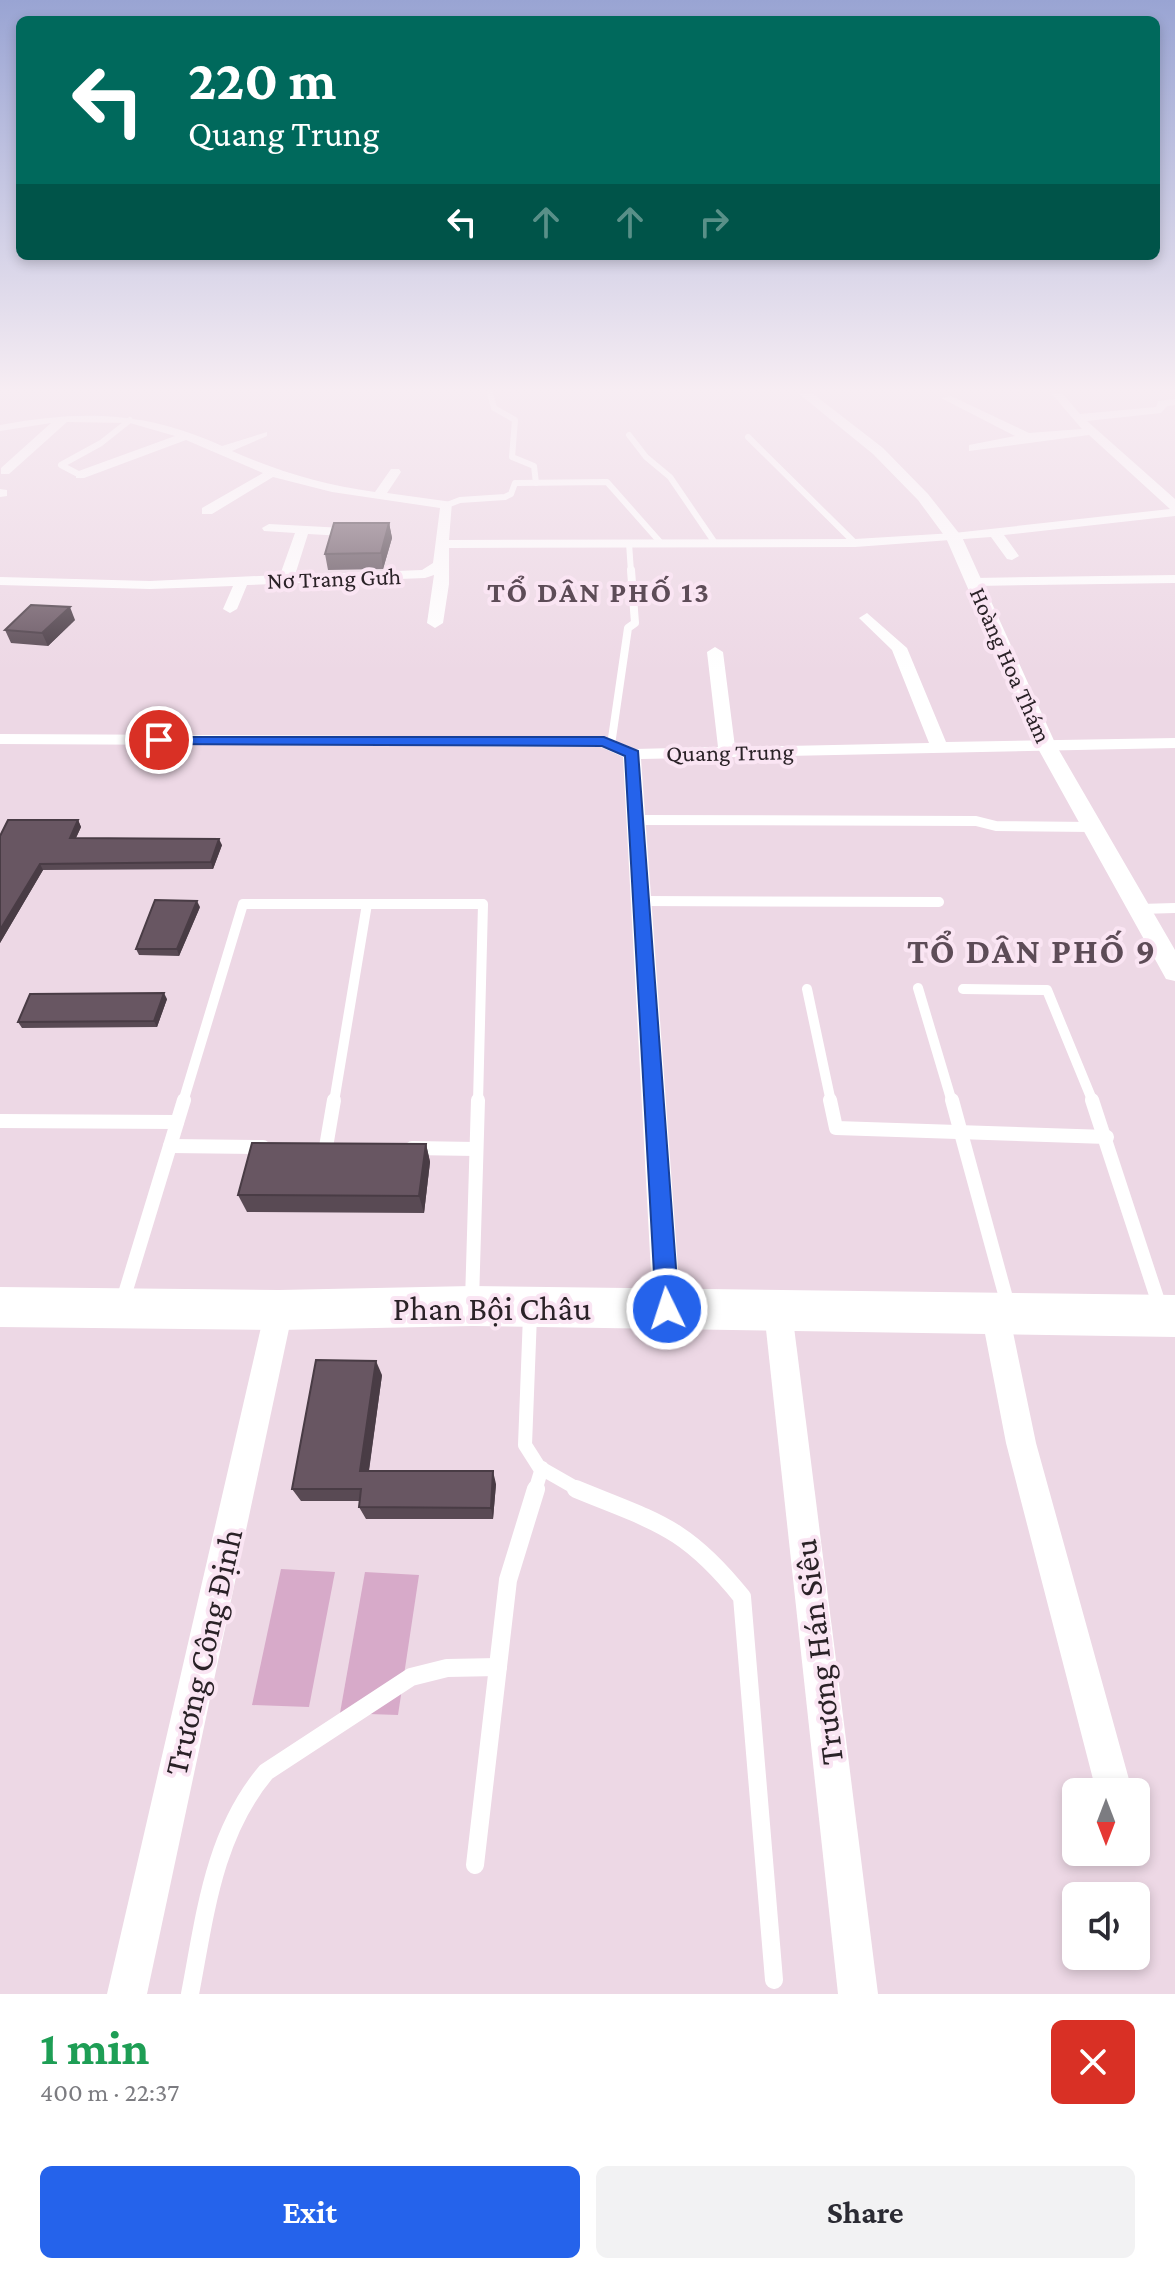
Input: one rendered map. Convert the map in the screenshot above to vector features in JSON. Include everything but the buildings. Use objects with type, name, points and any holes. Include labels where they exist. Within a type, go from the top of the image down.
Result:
[{"type":"main road","name":"Phan Bội Châu","points":[[0,1307],[279,1310],[472,1306],[1169,1316]]},
{"type":"street","points":[[207,511],[250,486]]},
{"type":"street","points":[[324,486],[447,505]]},
{"type":"street","points":[[379,495],[385,486]]},
{"type":"street","name":"Hoàng Hoa Thám","points":[[912,486],[954,537],[1046,745],[1175,972]]},
{"type":"street","points":[[1170,492],[1175,506]]},
{"type":"street","name":"Nơ Trang Gưh","points":[[0,581],[123,585],[425,574],[440,565],[447,505]]},
{"type":"street","points":[[442,544],[855,543],[954,537],[1175,512]]},
{"type":"street","points":[[269,528],[367,533]]},
{"type":"street","points":[[286,580],[302,532]]},
{"type":"street","points":[[994,532],[1012,556]]},
{"type":"street","points":[[435,623],[442,584],[440,565]]},
{"type":"street","points":[[230,609],[242,581]]},
{"type":"street","points":[[867,618],[899,648],[939,747]]},
{"type":"street","points":[[715,652],[727,752]]},
{"type":"street","name":"Quang Trung","points":[[0,739],[604,742],[622,750],[727,752],[1175,743]]},
{"type":"street","points":[[622,750],[637,820],[667,1309]]},
{"type":"street","name":"Trương Công Định","points":[[127,1994],[279,1310]]},
{"type":"street","name":"Trương Hán Siêu","points":[[778,1311],[858,1994]]},
{"type":"street","points":[[1003,1314],[1021,1443],[1111,1778]]},
{"type":"lane","points":[[447,505],[460,500],[505,497],[511,494],[514,486]]},
{"type":"lane","points":[[611,486],[661,543]]},
{"type":"lane","points":[[676,486],[715,543]]},
{"type":"lane","points":[[798,486],[855,543]]},
{"type":"lane","points":[[622,750],[628,628],[635,623],[629,543]]},
{"type":"lane","points":[[974,582],[1175,579]]},
{"type":"lane","points":[[637,820],[976,821],[996,826],[1092,827]]},
{"type":"lane","points":[[642,901],[939,902]]},
{"type":"lane","points":[[120,1308],[243,904],[483,904],[472,1306]]},
{"type":"lane","points":[[326,1147],[367,904]]},
{"type":"lane","points":[[1140,909],[1175,908]]},
{"type":"lane","points":[[918,988],[961,1131],[1003,1314]]},
{"type":"lane","points":[[807,989],[836,1128],[1107,1137]]},
{"type":"lane","points":[[963,989],[1047,990],[1107,1137],[1169,1316]]},
{"type":"lane","points":[[0,1121],[177,1122]]},
{"type":"lane","points":[[170,1146],[279,1147]]},
{"type":"lane","points":[[310,1147],[341,1148]]},
{"type":"lane","points":[[401,1148],[476,1149]]},
{"type":"lane","points":[[531,1307],[524,1434],[528,1454],[542,1468],[574,1486],[671,1527],[705,1552],[742,1597],[751,1672],[774,1980]]},
{"type":"lane","points":[[475,1865],[508,1580],[542,1468]]},
{"type":"lane","points":[[190,1994],[223,1844],[241,1803],[267,1770],[334,1730],[379,1693],[425,1670],[450,1665],[498,1667]]},
{"type":"shaded area","points":[[281,1569],[335,1572],[309,1707],[252,1705]]},
{"type":"shaded area","points":[[365,1572],[419,1575],[398,1715],[340,1713]]},
{"type":"district","name":"TỔ DÂN PHỐ 13","points":[[599,591]]},
{"type":"district","name":"TỔ DÂN PHỐ 9","points":[[1032,951]]},
{"type":"route","points":[[159,740],[604,742],[632,754],[667,1309]]}]
